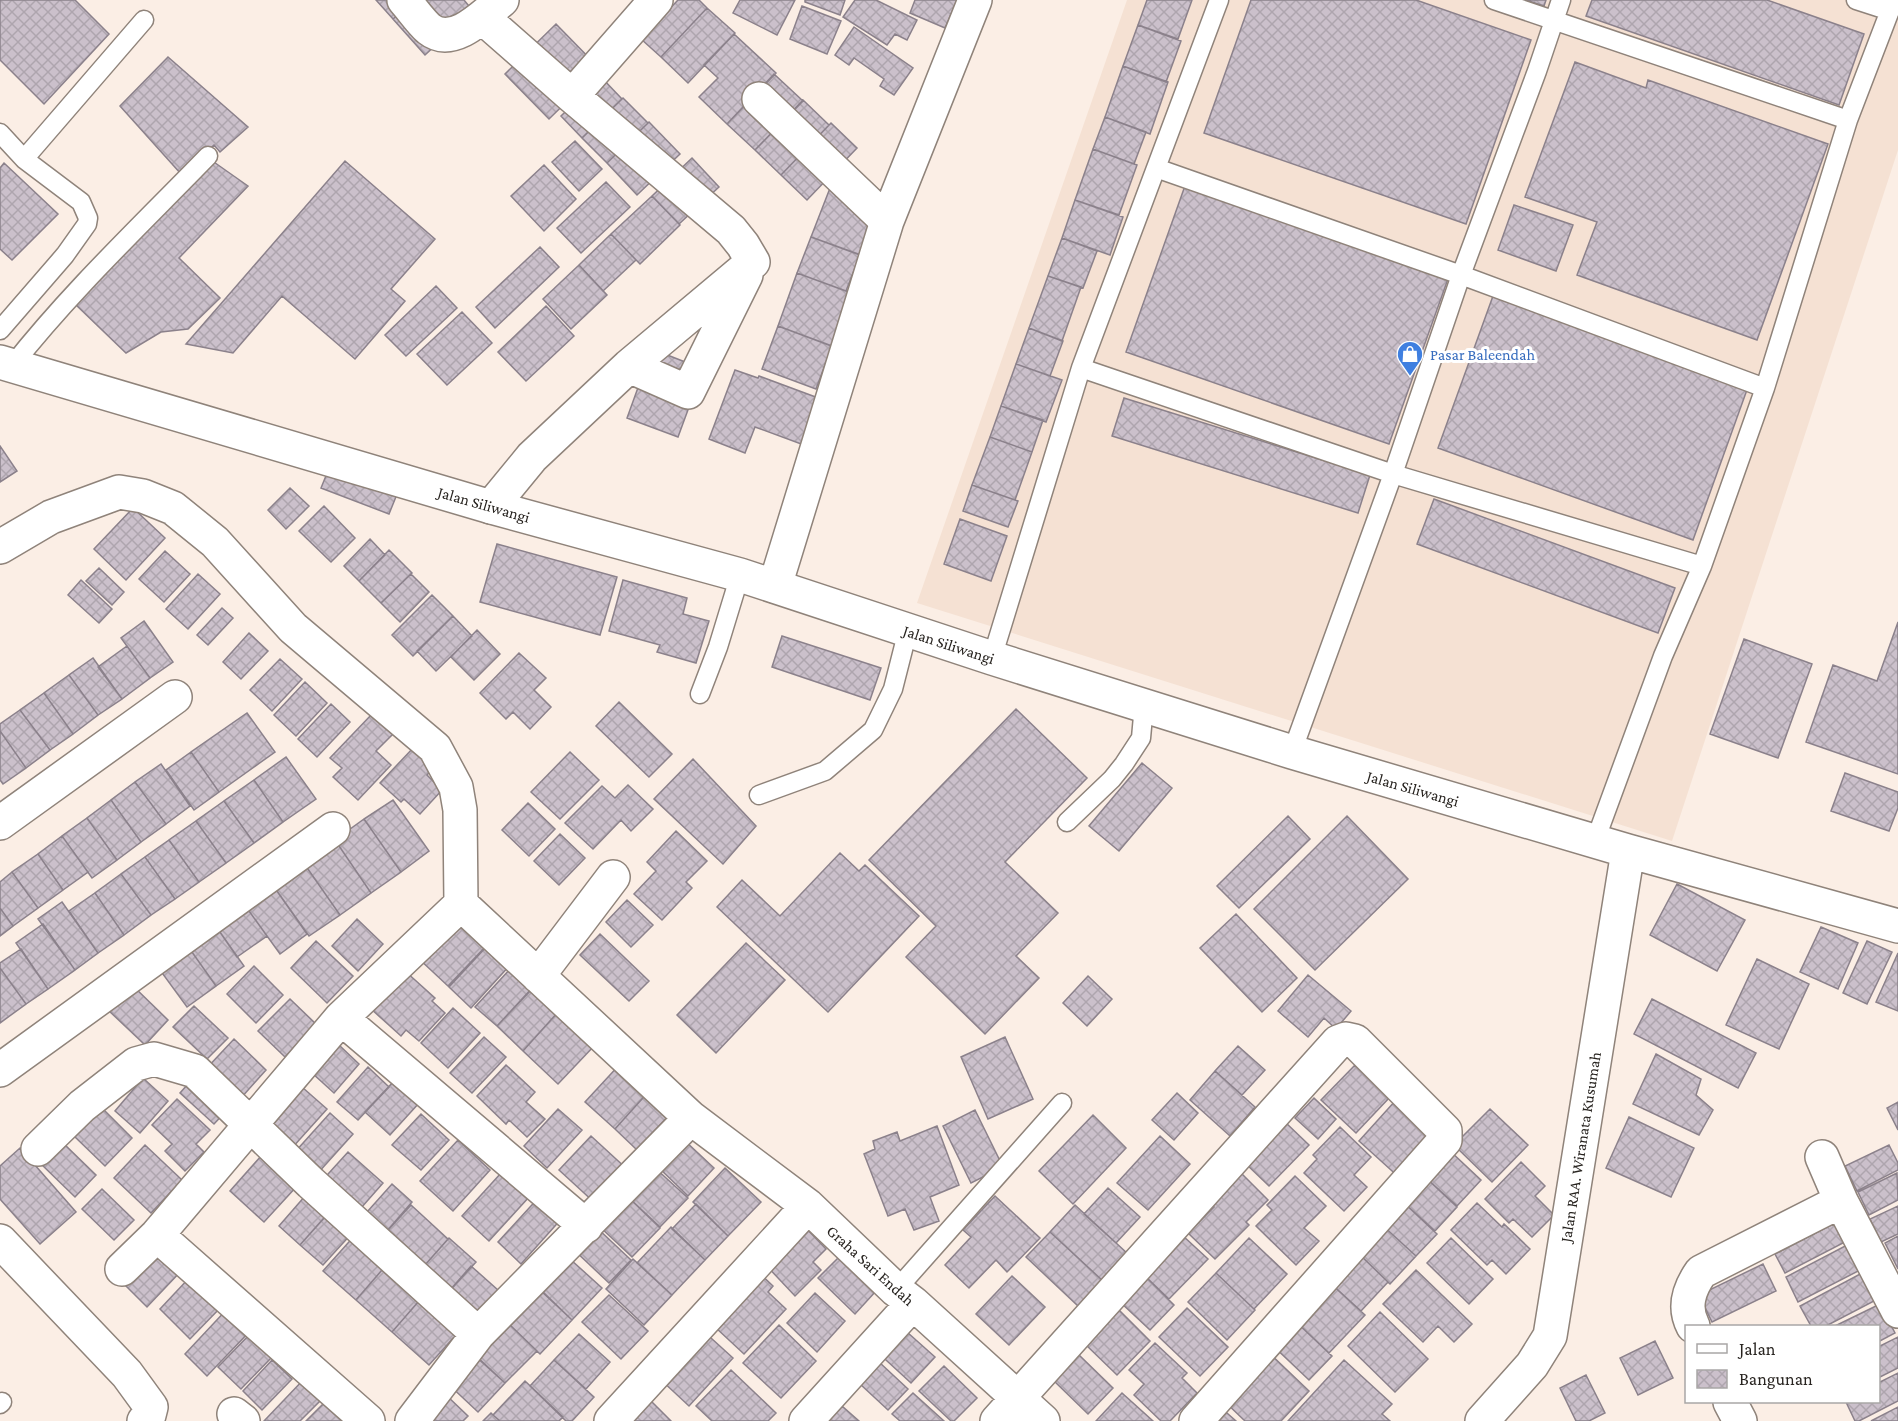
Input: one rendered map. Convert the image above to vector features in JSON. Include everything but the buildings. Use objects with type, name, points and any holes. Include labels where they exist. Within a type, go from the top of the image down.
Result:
[{"type":"street","points":[[404,0],[429,29],[442,36],[457,33],[492,8],[572,96],[731,230],[744,245],[753,262]]},
{"type":"street","points":[[572,96],[656,0]]},
{"type":"street","points":[[775,586],[887,221],[975,0]]},
{"type":"street","points":[[759,99],[887,221]]},
{"type":"street","points":[[491,507],[532,457],[629,366],[753,262]]},
{"type":"street","points":[[629,366],[688,392],[753,262]]},
{"type":"street","name":"Jalan Siliwangi","points":[[6,364],[491,507],[740,575],[992,658],[1292,752],[1628,851],[1898,926]]},
{"type":"street","points":[[0,547],[51,518],[119,492],[143,496],[173,508],[215,542],[293,628],[435,748],[456,787],[460,810],[461,904],[341,1018],[158,1235],[122,1269]]},
{"type":"street","points":[[0,824],[175,698]]},
{"type":"street","points":[[0,1070],[333,829]]},
{"type":"street","name":"Jalan RAA. Wiranata Kusumah","points":[[1482,1421],[1532,1365],[1550,1336],[1628,851]]},
{"type":"street","points":[[538,976],[613,877]]},
{"type":"street","name":"Graha Sari Endah","points":[[461,904],[691,1118],[808,1206],[904,1297],[1008,1409],[1043,1421]]},
{"type":"street","points":[[341,1018],[586,1226]]},
{"type":"street","points":[[1008,1409],[1338,1042],[1346,1039],[1355,1041],[1445,1131],[1446,1140],[1196,1421]]},
{"type":"street","points":[[38,1149],[82,1106],[136,1064],[154,1059],[195,1071],[316,1189],[478,1335]]},
{"type":"street","points":[[412,1421],[478,1335],[691,1118]]},
{"type":"street","points":[[1822,1157],[1841,1201],[1898,1311]]},
{"type":"street","points":[[1692,1325],[1689,1320],[1688,1298],[1691,1287],[1701,1272],[1841,1201]]},
{"type":"street","points":[[611,1421],[808,1206]]},
{"type":"street","points":[[158,1235],[368,1421]]},
{"type":"street","points":[[0,1241],[128,1374],[151,1407],[146,1418]]},
{"type":"street","points":[[806,1421],[904,1297]]},
{"type":"street","points":[[1732,1403],[1740,1421]]},
{"type":"lane","points":[[992,658],[1081,368],[1219,0]]},
{"type":"lane","points":[[1494,0],[1848,120]]},
{"type":"lane","points":[[1292,752],[1394,474],[1461,275],[1561,0]]},
{"type":"lane","points":[[1595,841],[1663,656],[1702,566],[1765,388],[1848,120],[1892,5],[1856,0]]},
{"type":"lane","points":[[24,159],[144,20]]},
{"type":"lane","points":[[0,133],[24,159],[81,202],[87,212],[87,224],[65,255],[0,330]]},
{"type":"lane","points":[[6,364],[34,338],[208,156]]},
{"type":"lane","points":[[1156,168],[1461,275],[1765,388]]},
{"type":"lane","points":[[1081,368],[1394,474],[1702,566]]},
{"type":"lane","points":[[700,694],[718,647],[740,575]]},
{"type":"lane","points":[[759,795],[825,771],[873,730],[893,689],[908,630]]},
{"type":"lane","points":[[1067,822],[1112,779],[1124,764],[1141,738],[1144,705]]},
{"type":"lane","points":[[904,1297],[1062,1103]]},
{"type":"shaded area","name":"Pasar Baleendah","points":[[1127,0],[1898,0],[1898,150],[1672,841],[917,603]]},
{"type":"place","name":"Pasar Baleendah","points":[[1410,377]]}]
